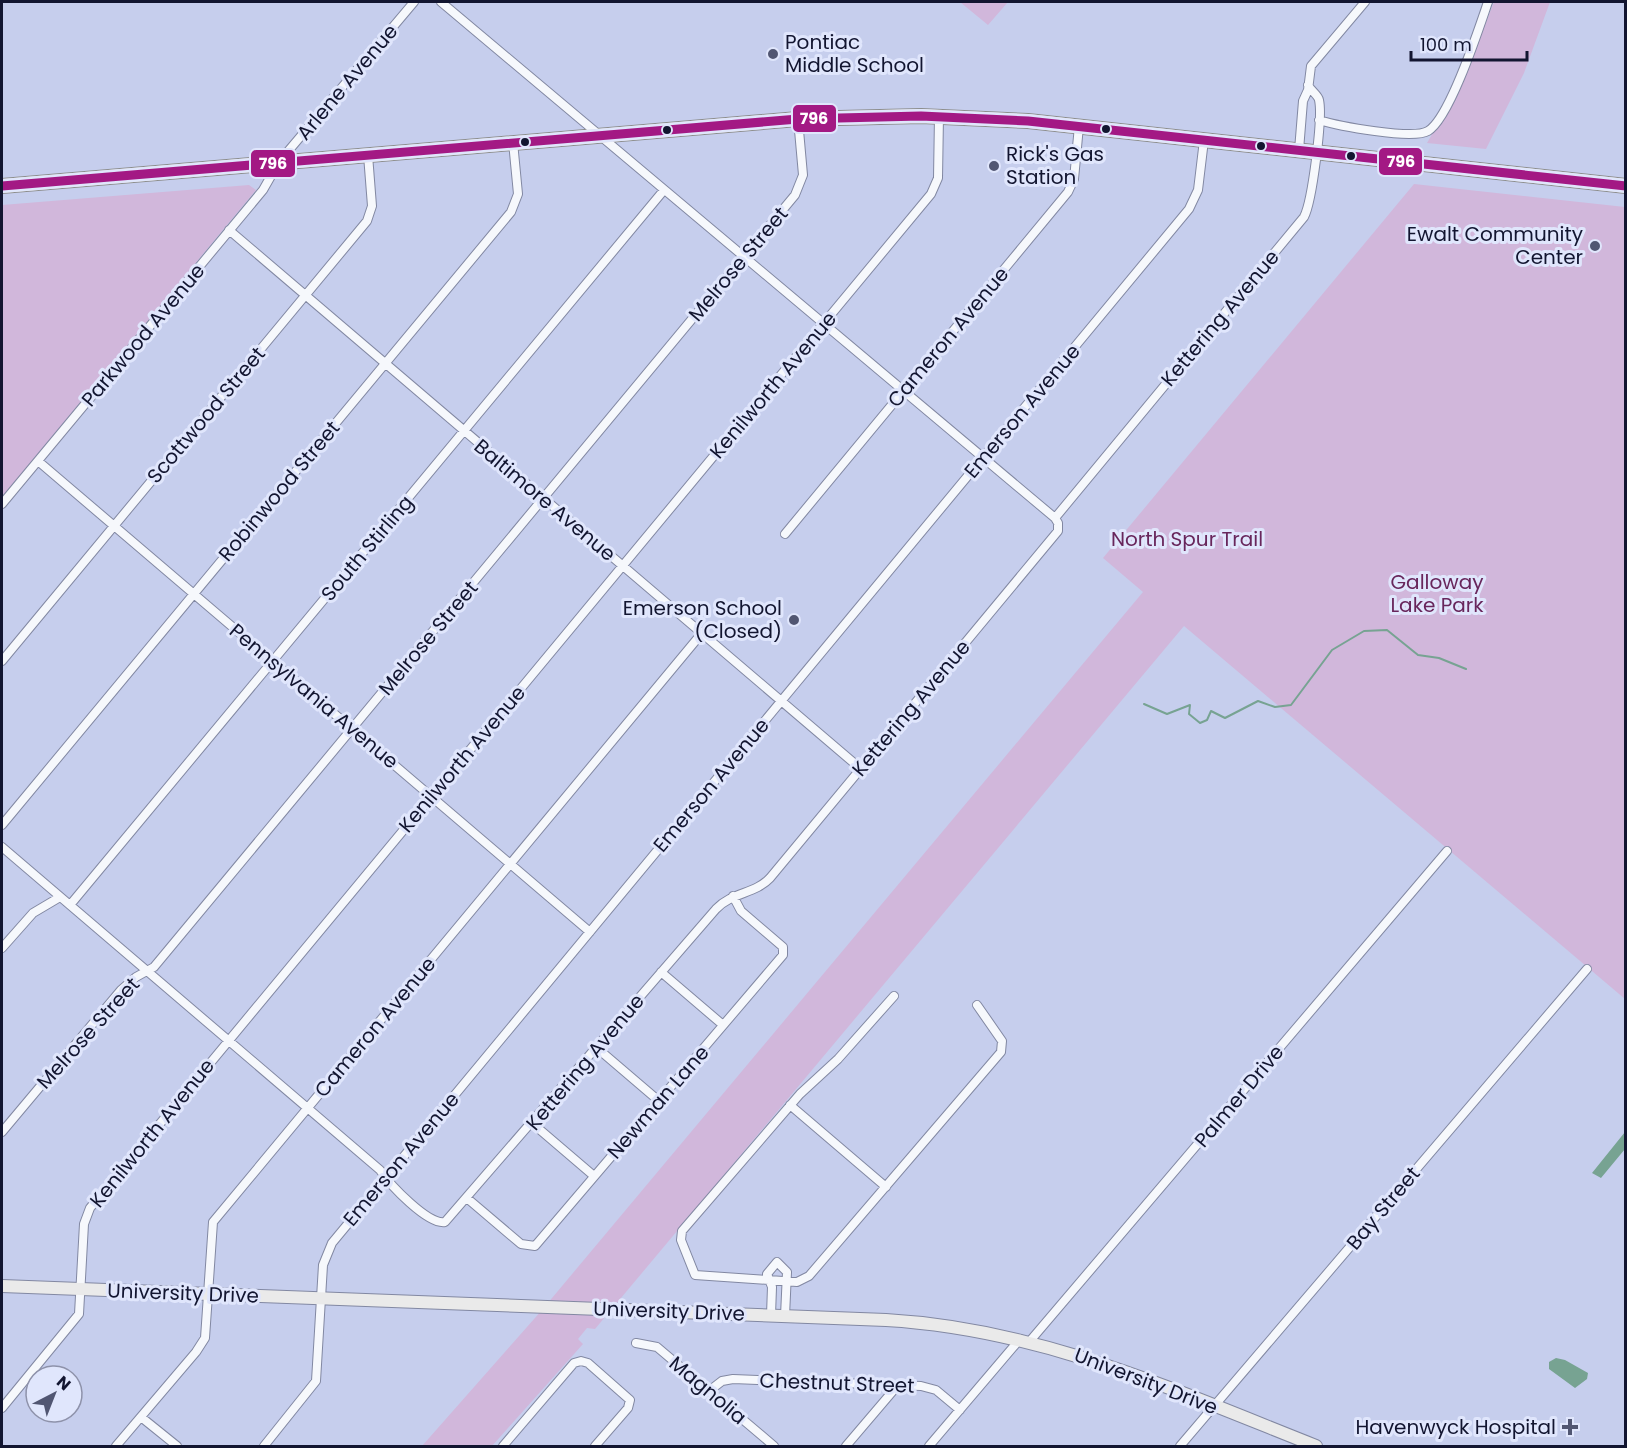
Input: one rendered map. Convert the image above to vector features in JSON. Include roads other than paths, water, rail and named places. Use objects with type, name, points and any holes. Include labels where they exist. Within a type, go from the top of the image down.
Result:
[{"type":"main road","points":[[2,186],[798,119],[939,116],[1079,126],[1626,186]]},
{"type":"main road","name":"University Drive","points":[[2,1286],[771,1315],[904,1321],[958,1327],[1025,1340],[1100,1362],[1316,1446]]},
{"type":"street","name":"Arlene Avenue","points":[[279,162],[414,2]]},
{"type":"street","points":[[441,2],[1055,518]]},
{"type":"street","points":[[1299,150],[1302,101],[1312,64],[1365,2]]},
{"type":"street","points":[[1319,120],[1338,126],[1415,134],[1428,131],[1438,122],[1453,92],[1488,2]]},
{"type":"street","name":"Kettering Avenue","points":[[385,1178],[432,1220],[442,1223],[449,1220],[718,907],[733,896],[756,889],[767,881],[1056,532],[1059,525],[1055,518],[1302,220],[1310,201],[1319,120],[1318,98],[1308,85]]},
{"type":"street","name":"Kenilworth Avenue","points":[[2,1408],[76,1320],[81,1308],[84,1224],[90,1208],[934,189],[938,177],[939,116]]},
{"type":"street","name":"Melrose Street","points":[[2,1132],[121,990],[136,977],[154,968],[800,187],[803,175],[798,119]]},
{"type":"street","name":"Cameron Avenue","points":[[785,534],[1070,190],[1074,179],[1079,126]]},
{"type":"street","name":"Emerson Avenue","points":[[264,1446],[316,1381],[323,1265],[328,1249],[1191,206],[1198,190],[1204,140]]},
{"type":"street","name":"Robinwood Street","points":[[2,825],[513,209],[518,190],[513,142]]},
{"type":"street","name":"Scottwood Street","points":[[2,662],[370,217],[372,202],[368,155]]},
{"type":"street","name":"Parkwood Avenue","points":[[2,504],[263,190],[279,162]]},
{"type":"street","name":"South Stirling","points":[[70,905],[664,190]]},
{"type":"street","name":"Baltimore Avenue","points":[[229,230],[861,769]]},
{"type":"street","name":"Pennsylvania Avenue","points":[[38,461],[590,932]]},
{"type":"street","name":"Cameron Avenue","points":[[116,1446],[201,1345],[207,1328],[213,1222],[702,633]]},
{"type":"street","points":[[2,847],[381,1170],[385,1178]]},
{"type":"street","name":"Palmer Drive","points":[[929,1446],[1025,1340],[1447,850]]},
{"type":"street","name":"Newman Lane","points":[[468,1199],[521,1244],[535,1246],[784,952],[782,945],[741,911],[733,896]]},
{"type":"street","points":[[2,948],[33,913],[60,897]]},
{"type":"street","name":"Bay Street","points":[[1180,1446],[1587,969]]},
{"type":"street","points":[[662,972],[723,1025]]},
{"type":"street","points":[[894,996],[838,1059],[790,1105],[684,1229],[681,1237],[692,1270],[696,1275],[786,1281],[801,1281],[809,1276],[1002,1049],[1002,1041],[977,1005]]},
{"type":"street","points":[[597,1048],[659,1101]]},
{"type":"street","points":[[790,1105],[886,1187]]},
{"type":"street","points":[[532,1123],[594,1176]]},
{"type":"street","points":[[771,1315],[772,1287],[767,1271],[777,1262],[786,1269],[784,1316]]},
{"type":"street","name":"Magnolia","points":[[636,1343],[657,1347],[774,1446]]},
{"type":"street","points":[[503,1446],[574,1364],[583,1361],[630,1400],[628,1408],[596,1446]]},
{"type":"street","name":"Chestnut Street","points":[[710,1391],[722,1381],[733,1379],[898,1385],[933,1389],[960,1410]]},
{"type":"street","points":[[846,1446],[898,1385]]},
{"type":"street","points":[[141,1417],[177,1446]]},
{"type":"waterway","points":[[1144,704],[1167,714],[1190,705],[1189,714],[1200,723],[1207,720],[1211,711],[1225,718],[1258,701],[1275,707],[1291,705],[1332,650],[1364,631],[1387,630],[1418,655],[1439,658],[1466,669]]},
{"type":"place","name":"Pontiac Middle School","points":[[773,54]]},
{"type":"place","name":"Rick's Gas Station","points":[[994,166]]},
{"type":"place","name":"Ewalt Community Center","points":[[1595,246]]},
{"type":"place","name":"Emerson School (Closed)","points":[[794,620]]},
{"type":"place","name":"Havenwyck Hospital","points":[[1570,1427]]},
{"type":"park label","name":"North Spur Trail","points":[[1187,539]]},
{"type":"park label","name":"Galloway Lake Park","points":[[1437,594]]}]
